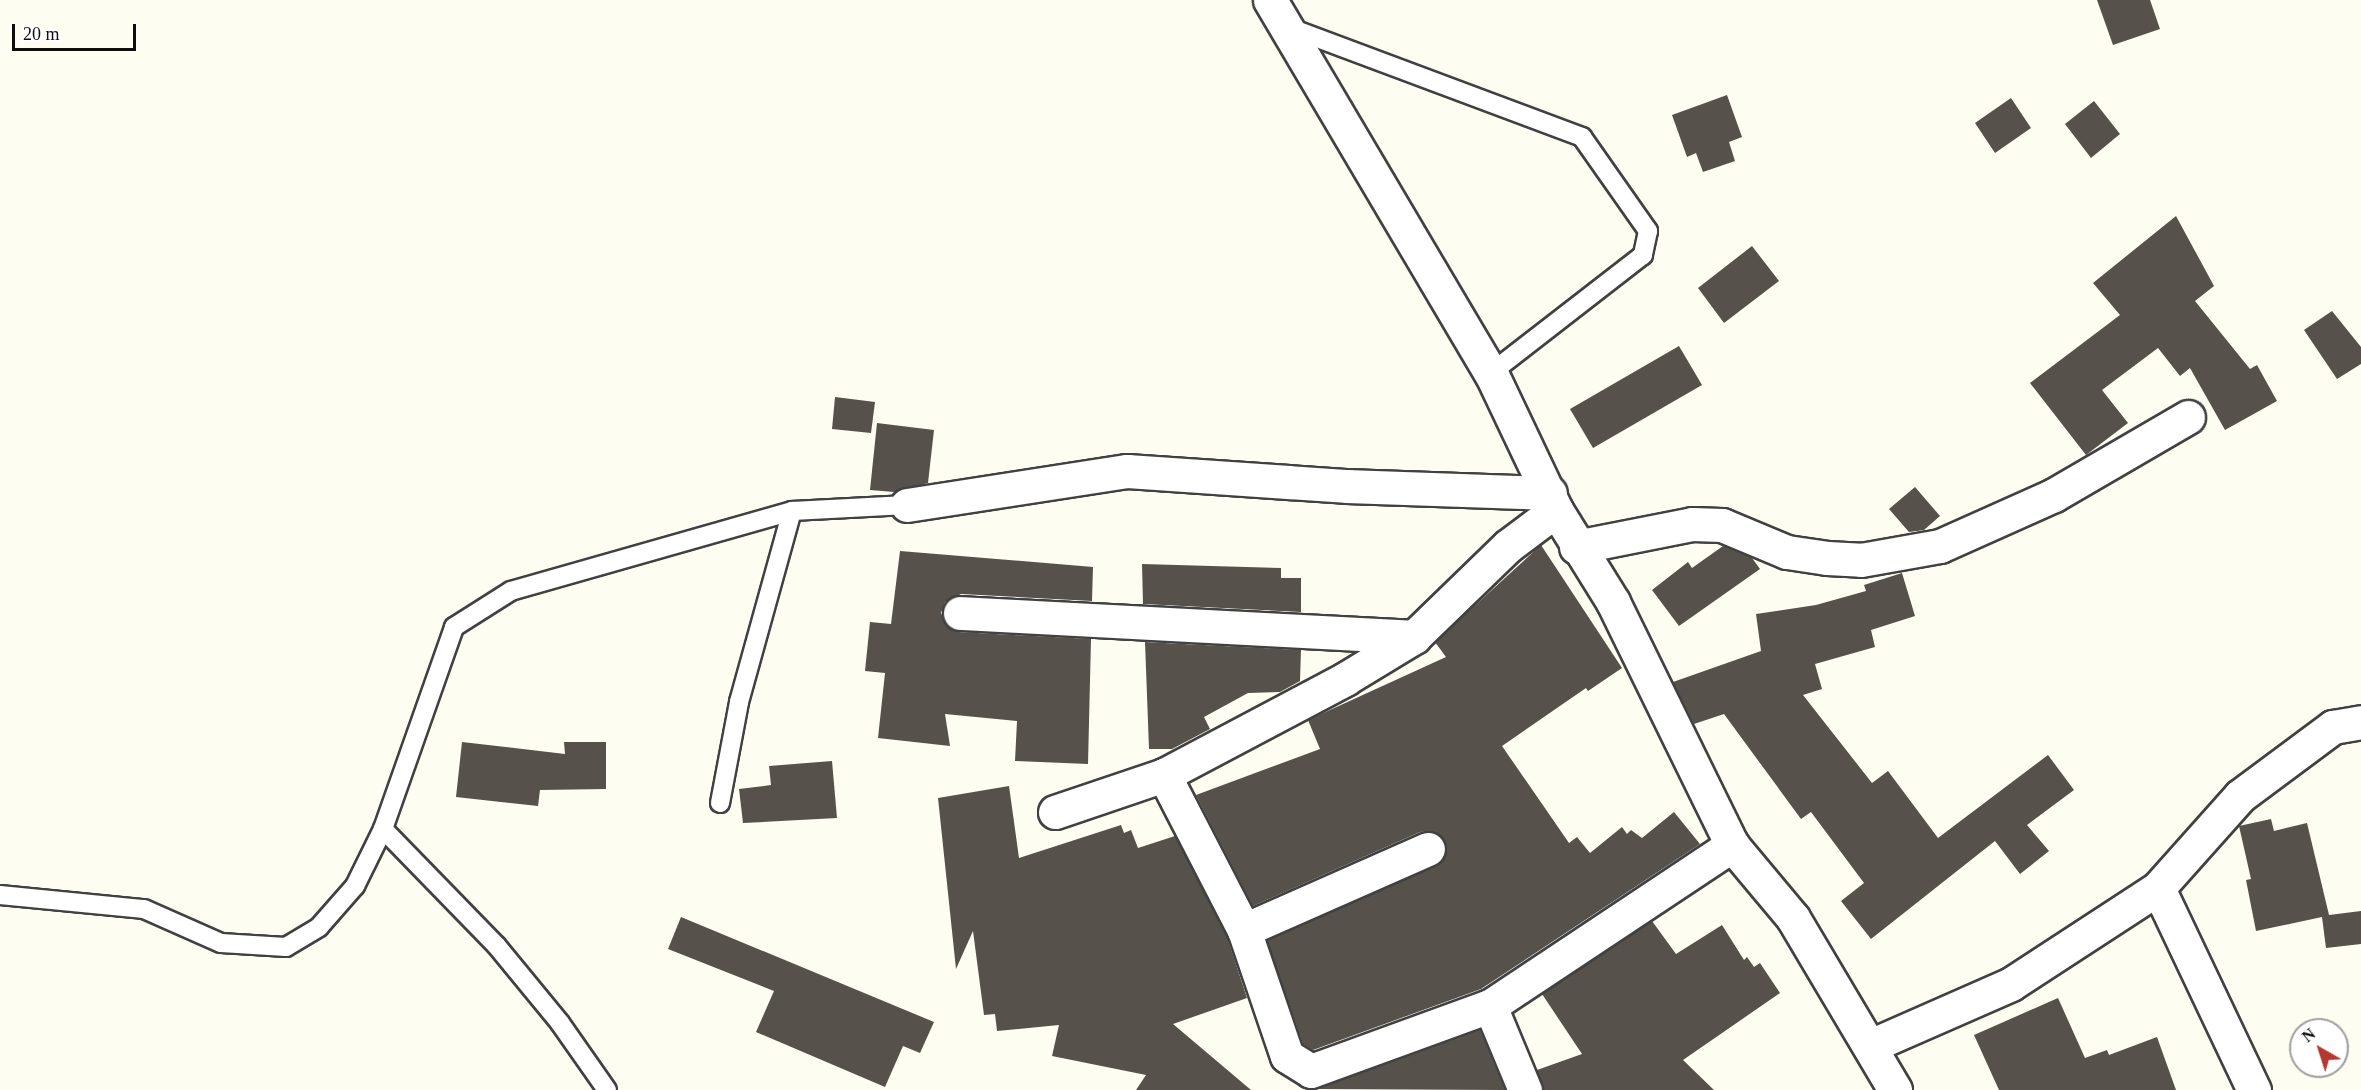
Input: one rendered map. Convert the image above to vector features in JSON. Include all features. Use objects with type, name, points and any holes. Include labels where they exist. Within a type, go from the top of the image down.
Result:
[{"type":"street","points":[[1270,0],[1491,373],[1576,547],[1613,602],[1732,845],[1793,918],[1895,1090]]},
{"type":"street","points":[[1576,547],[1692,524],[1722,525],[1786,552],[1827,558],[1861,560],[1940,546],[2055,495],[2188,417]]},
{"type":"street","points":[[907,505],[1127,471],[1553,501]]},
{"type":"street","points":[[1055,812],[1164,775],[1345,679],[1414,637],[1553,501]]},
{"type":"street","points":[[960,613],[1414,637]]},
{"type":"street","points":[[1870,1046],[2011,984],[2158,888],[2240,796],[2333,727],[2361,722]]},
{"type":"street","points":[[1164,775],[1244,930],[1287,1056],[1311,1071],[1490,1006],[1732,845]]},
{"type":"street","points":[[1244,930],[1428,849]]},
{"type":"street","points":[[2158,888],[2254,1090]]},
{"type":"street","points":[[1490,1006],[1525,1090]]},
{"type":"lane","points":[[1288,27],[1582,137],[1648,231],[1643,255],[1491,373]]},
{"type":"lane","points":[[0,895],[144,909],[221,943],[286,947],[319,927],[355,886],[383,829],[454,627],[511,591],[792,511],[907,505]]},
{"type":"lane","points":[[720,803],[739,702],[792,511]]},
{"type":"lane","points":[[383,829],[496,945],[560,1023],[607,1090]]},
{"type":"building","points":[[2097,0],[2150,0],[2160,29],[2113,45]]},
{"type":"building","points":[[1727,95],[1742,137],[1729,142],[1735,161],[1703,172],[1696,153],[1687,157],[1672,115]]},
{"type":"building","points":[[2011,98],[2031,128],[1995,153],[1975,123]]},
{"type":"building","points":[[2094,101],[2120,134],[2091,158],[2065,124]]},
{"type":"building","points":[[2176,216],[2214,286],[2195,301],[2250,369],[2257,365],[2277,401],[2225,430],[2190,368],[2180,376],[2158,348],[2102,390],[2128,423],[2086,455],[2030,383],[2120,315],[2093,283]]},
{"type":"building","points":[[1752,246],[1779,281],[1724,323],[1698,288]]},
{"type":"building","points":[[2332,311],[2361,347],[2361,364],[2337,379],[2304,330]]},
{"type":"building","points":[[1679,346],[1702,385],[1593,448],[1570,409]]},
{"type":"building","points":[[835,397],[875,402],[871,433],[832,429]]},
{"type":"building","points":[[877,423],[934,430],[928,483],[894,492],[870,490]]},
{"type":"building","points":[[1915,487],[1940,516],[1924,530],[1909,532],[1889,509]]},
{"type":"building","points":[[1541,545],[1622,668],[1588,691],[1586,688],[1502,746],[1569,843],[1577,837],[1590,853],[1622,827],[1627,834],[1631,830],[1642,838],[1674,812],[1700,844],[1481,989],[1313,1050],[1303,1044],[1267,940],[1436,866],[1446,852],[1445,841],[1431,831],[1420,832],[1253,906],[1196,795],[1320,749],[1308,720],[1446,657],[1435,642]]},
{"type":"building","points":[[1723,546],[1752,558],[1760,569],[1679,626],[1652,590],[1688,562],[1692,568]]},
{"type":"building","points":[[900,551],[1093,567],[1092,601],[961,594],[945,602],[941,613],[949,628],[959,632],[1091,639],[1088,764],[1015,761],[1017,721],[945,714],[950,746],[878,738],[885,673],[865,671],[870,622],[891,624]]},
{"type":"building","points":[[1142,564],[1281,568],[1281,578],[1301,578],[1301,612],[1143,604]]},
{"type":"building","points":[[1902,573],[1915,616],[1871,630],[1875,647],[1815,664],[1822,689],[1803,695],[1872,783],[1888,771],[1938,838],[2048,755],[2074,790],[2027,825],[2049,851],[2020,874],[1995,841],[1871,939],[1841,901],[1864,883],[1811,812],[1801,819],[1724,714],[1694,724],[1673,682],[1761,651],[1756,614],[1816,605],[1866,591],[1864,585]]},
{"type":"building","points":[[1145,642],[1301,650],[1300,681],[1280,692],[1248,693],[1204,717],[1210,729],[1172,749],[1149,749]]},
{"type":"building","points":[[462,742],[565,754],[564,742],[606,742],[606,789],[540,790],[538,806],[456,797]]},
{"type":"building","points":[[832,761],[837,818],[743,823],[739,789],[771,785],[769,766]]},
{"type":"building","points":[[1009,786],[1019,858],[1121,825],[1124,833],[1131,830],[1138,848],[1175,836],[1227,937],[1247,998],[1173,1024],[1251,1090],[1136,1090],[1146,1075],[1052,1056],[1059,1025],[997,1031],[995,1014],[984,1015],[973,931],[956,969],[938,798]]},
{"type":"building","points":[[2271,819],[2274,831],[2307,823],[2329,915],[2361,911],[2361,944],[2326,948],[2322,917],[2256,931],[2246,880],[2251,879],[2239,826]]},
{"type":"building","points":[[681,917],[934,1022],[920,1053],[903,1046],[885,1087],[756,1032],[774,991],[668,949]]},
{"type":"building","points":[[1652,921],[1676,954],[1722,925],[1744,960],[1747,957],[1754,967],[1760,963],[1780,993],[1683,1060],[1714,1090],[1543,1090],[1537,1070],[1582,1054],[1542,994]]},
{"type":"building","points":[[2058,998],[2085,1058],[2107,1050],[2109,1055],[2157,1037],[2176,1090],[1999,1090],[1974,1035]]},
{"type":"building","points":[[1480,1030],[1505,1090],[1315,1089],[1317,1089]]}]
